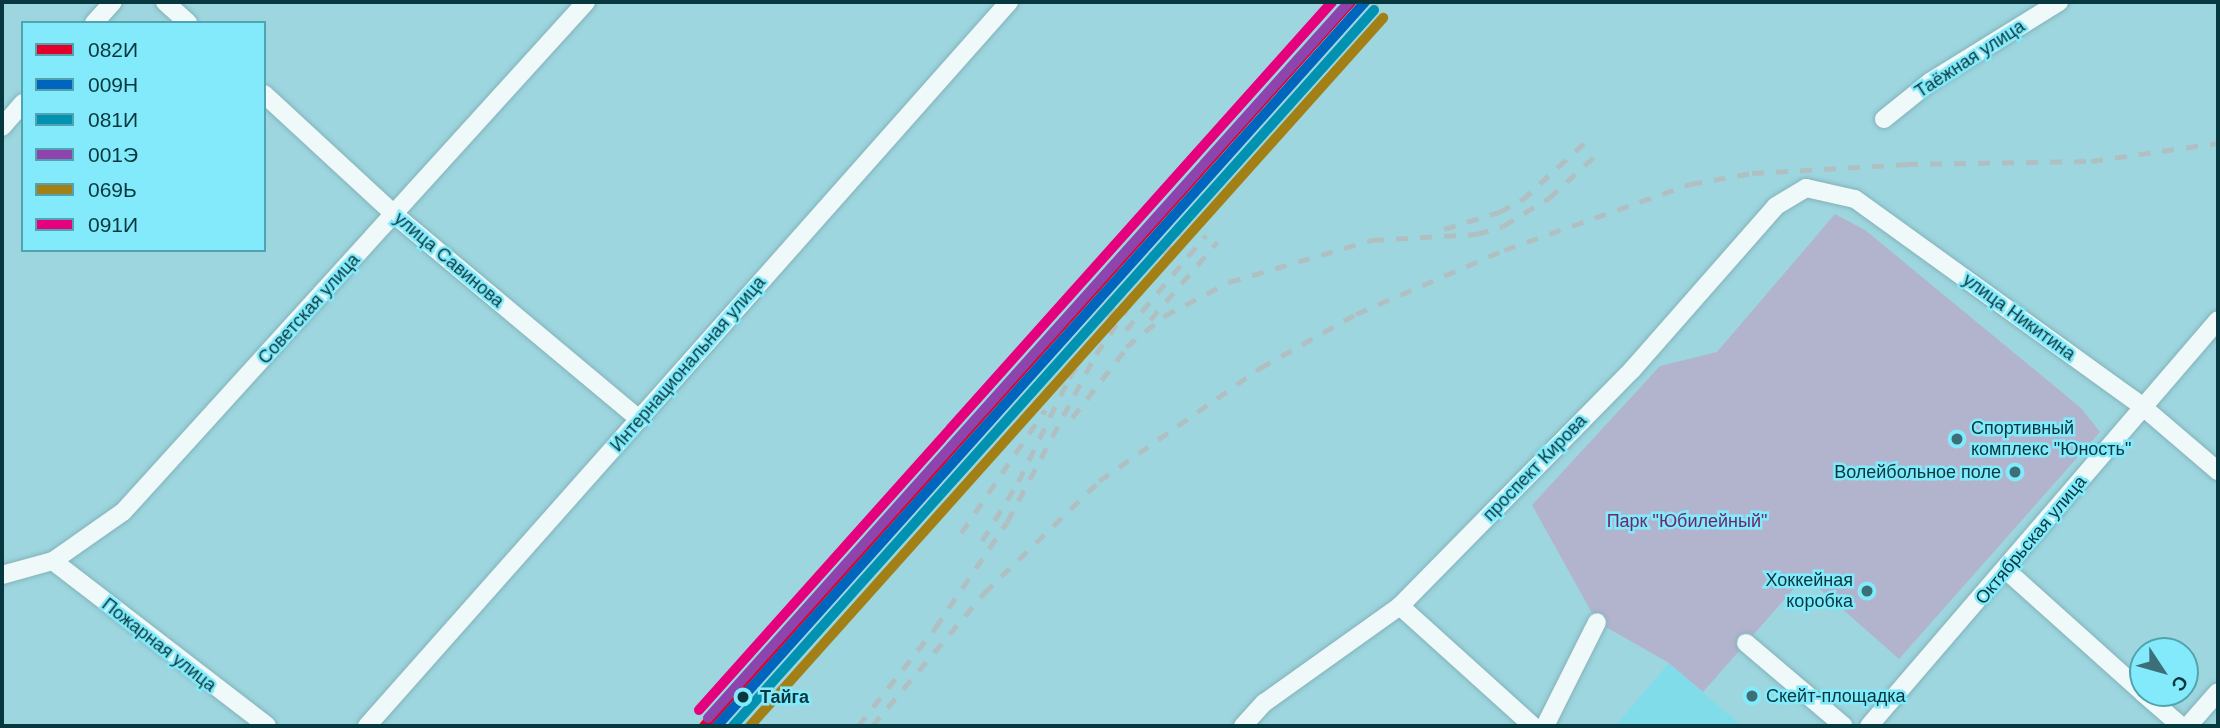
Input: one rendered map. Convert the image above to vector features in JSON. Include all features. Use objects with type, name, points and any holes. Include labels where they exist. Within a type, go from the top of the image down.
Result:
[{"type":"street","points":[[96,21],[113,2]]},
{"type":"street","points":[[165,2],[186,21]]},
{"type":"street","name":"Советская улица","points":[[2,575],[53,561],[123,512],[586,2]]},
{"type":"street","name":"Интернациональная улица","points":[[367,726],[1009,2]]},
{"type":"street","name":"Таёжная улица","points":[[1884,119],[1930,82],[2059,2]]},
{"type":"street","name":"улица Савинова","points":[[266,96],[395,215],[640,419]]},
{"type":"street","points":[[2,127],[21,105]]},
{"type":"street","name":"улица Никитина","points":[[1806,188],[1855,199],[2143,407],[2218,471]]},
{"type":"street","name":"проспект Кирова","points":[[1243,726],[1264,703],[1400,606],[1632,370],[1776,206],[1806,188]]},
{"type":"street","name":"Октябрьская улица","points":[[1869,726],[2006,570],[2218,320]]},
{"type":"street","name":"Пожарная улица","points":[[53,561],[267,726]]},
{"type":"street","points":[[2006,570],[2129,680]]},
{"type":"street","points":[[1400,606],[1533,726]]},
{"type":"street","points":[[1545,726],[1598,622]]},
{"type":"street","points":[[1746,643],[1844,726]]},
{"type":"street","points":[[2188,726],[2218,692]]},
{"type":"street","points":[[2159,707],[2181,726]]},
{"type":"shaded area","points":[[1669,663],[1742,726],[1615,726]]},
{"type":"green space","name":"Парк \"Юбилейный\"","points":[[1835,214],[1865,230],[2081,408],[2100,432],[1899,659],[1805,576],[1703,692],[1669,663],[1597,622],[1532,505],[1660,366],[1717,352]]},
{"type":"railway","points":[[858,726],[935,628],[1007,522],[1096,354],[1184,225],[1377,2]]},
{"type":"railway","points":[[1444,229],[1499,212],[1522,200],[1584,143]]},
{"type":"railway","points":[[872,726],[984,593],[1099,481],[1260,368],[1356,314],[1504,250],[1690,184],[1752,173],[1906,164],[2091,161],[2218,143]]},
{"type":"railway","points":[[1126,347],[1164,316],[1229,282],[1372,240],[1477,234],[1503,226],[1549,198],[1597,154]]},
{"type":"railway","points":[[1126,330],[1206,235]]},
{"type":"railway","points":[[1150,320],[1217,242]]},
{"type":"railway","points":[[982,541],[1018,482],[1069,378],[1122,296]]},
{"type":"railway","points":[[1072,418],[1132,341]]},
{"type":"railway","points":[[961,533],[1045,410]]},
{"type":"transit line","name":"091И","points":[[699,710],[1332,2]]},
{"type":"transit line","name":"001Э","points":[[708,718],[1349,2]]},
{"type":"transit line","name":"082И","points":[[704,726],[1351,2]]},
{"type":"transit line","name":"009Н","points":[[717,726],[1365,2]]},
{"type":"transit line","name":"081И","points":[[733,726],[1374,10]]},
{"type":"transit line","name":"069Ь","points":[[750,726],[1383,18]]},
{"type":"place","name":"Спортивный комплекс \"Юность\"","points":[[1957,439]]},
{"type":"place","name":"Волейбольное поле","points":[[2015,472]]},
{"type":"place","name":"Хоккейная коробка","points":[[1867,591]]},
{"type":"place","name":"Скейт-площадка","points":[[1752,696]]},
{"type":"place","name":"Тайга","points":[[743,697]]}]
